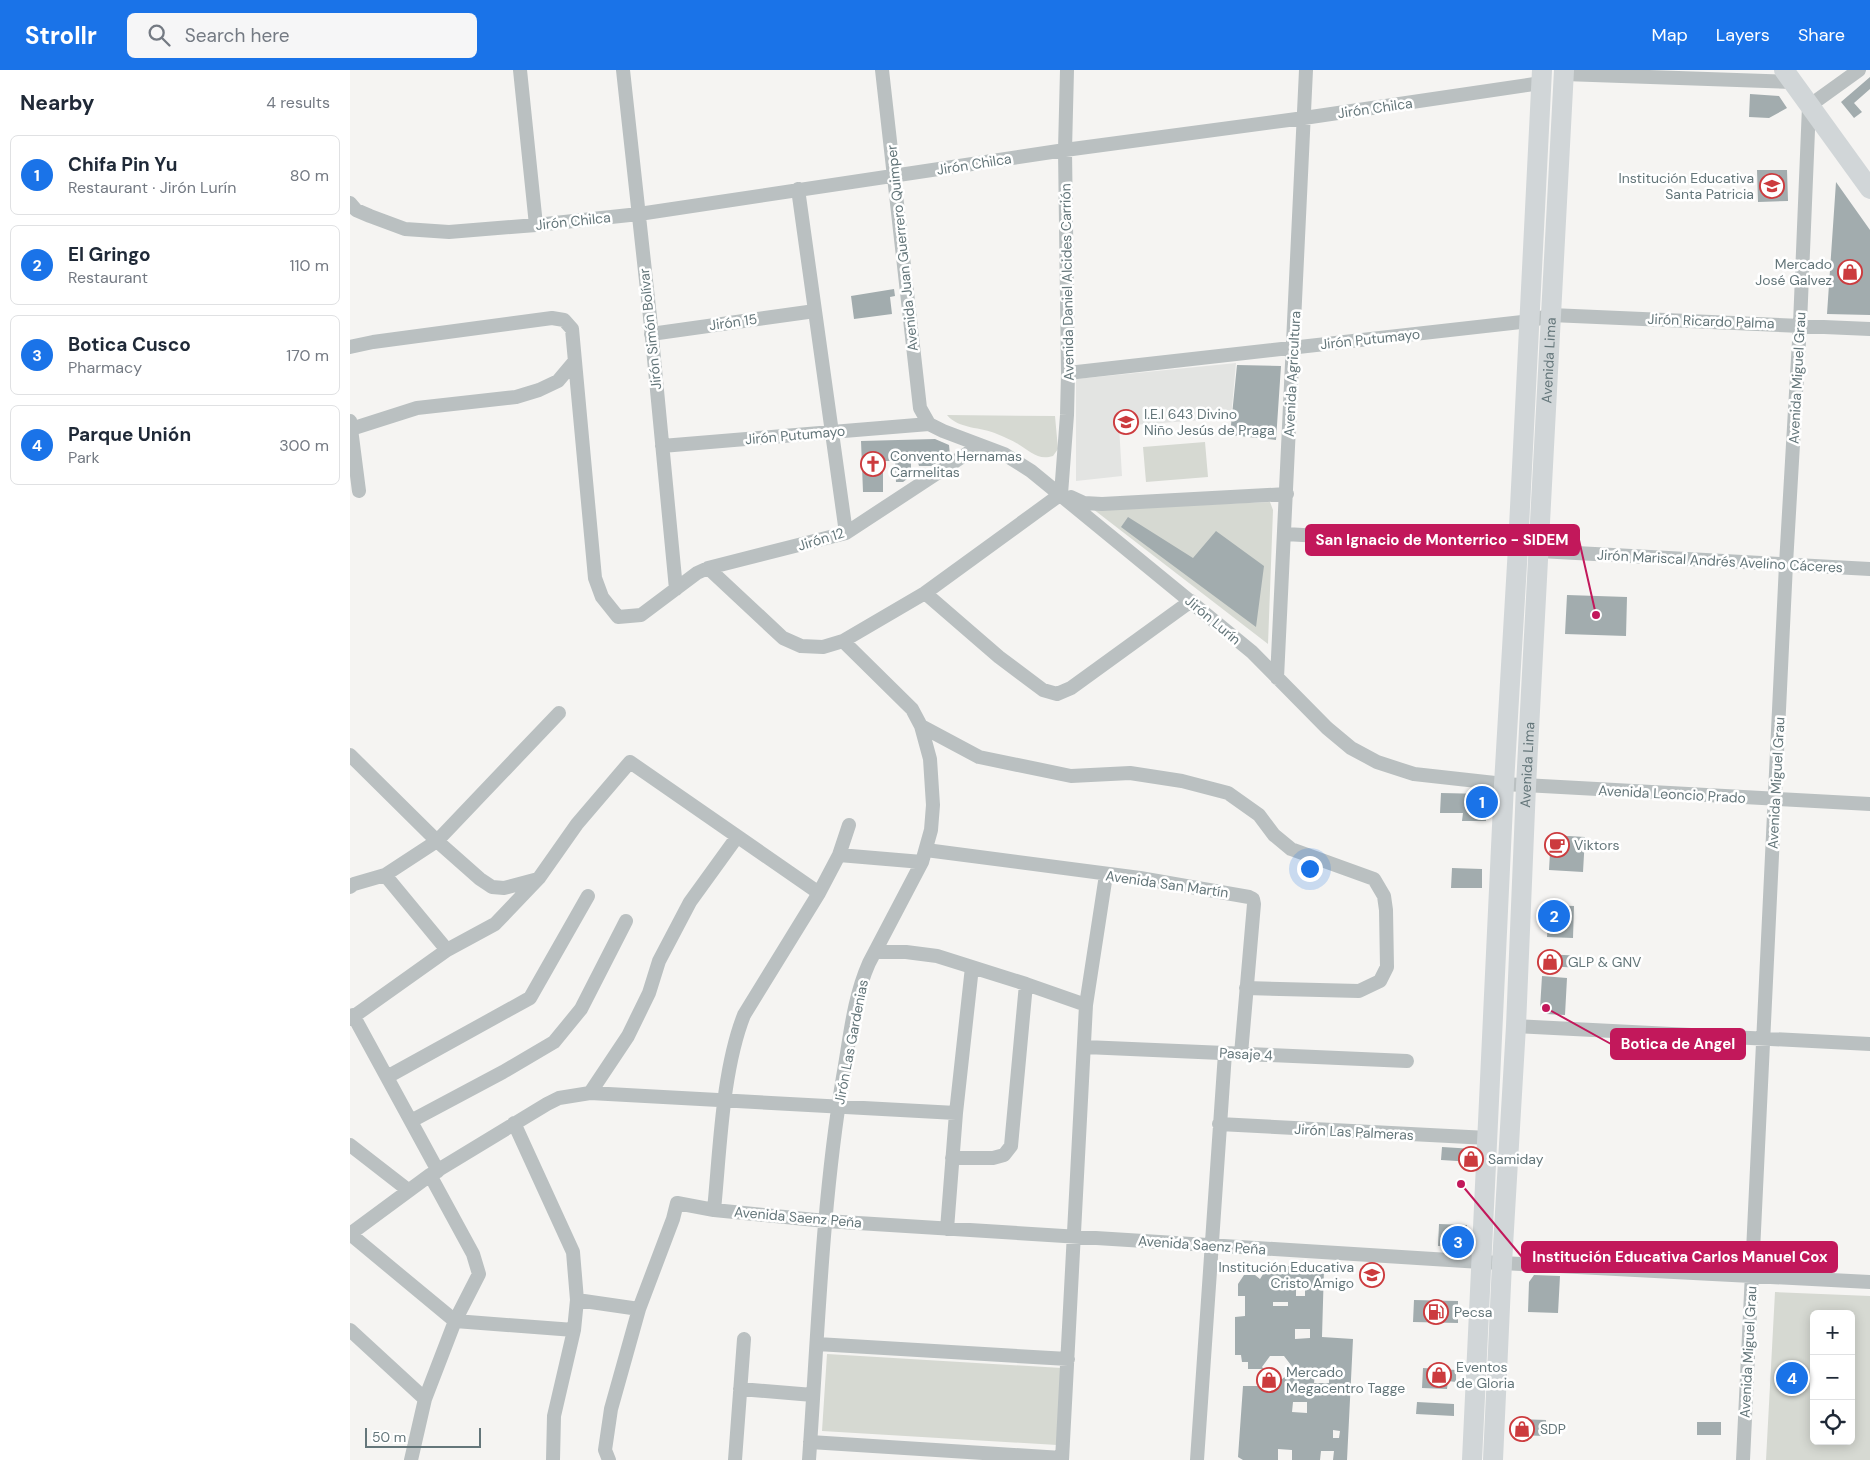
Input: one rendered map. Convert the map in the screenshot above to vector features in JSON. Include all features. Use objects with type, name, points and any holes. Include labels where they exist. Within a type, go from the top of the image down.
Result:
[{"type":"main road","name":"Avenida Lima","points":[[1493,1460],[1564,72]]},
{"type":"main road","name":"Avenida Lima","points":[[1472,1460],[1504,784],[1542,76]]},
{"type":"main road","points":[[1788,76],[1870,190]]},
{"type":"street","points":[[520,70],[536,225]]},
{"type":"street","name":"Jirón Simón Bolívar","points":[[623,70],[676,589]]},
{"type":"street","name":"Avenida Juan Guerrero Quimper","points":[[882,70],[920,408],[929,424]]},
{"type":"street","name":"Avenida Daniel Alcides Carrión","points":[[1061,494],[1068,373],[1065,150],[1068,70]]},
{"type":"street","name":"Avenida Agricultura","points":[[1278,678],[1306,70]]},
{"type":"street","points":[[1809,106],[1859,70]]},
{"type":"street","points":[[1564,72],[1788,76]]},
{"type":"street","name":"Jirón Chilca","points":[[350,204],[356,210],[405,230],[449,232],[639,214],[1065,150],[1304,118],[1542,76]]},
{"type":"street","name":"Avenida Miguel Grau","points":[[1743,1460],[1786,564],[1800,324],[1809,106]]},
{"type":"street","points":[[798,189],[846,533]]},
{"type":"street","name":"Jirón 15","points":[[651,334],[816,311]]},
{"type":"street","name":"Jirón Putumayo","points":[[1068,373],[1530,321],[1551,315]]},
{"type":"street","name":"Jirón Ricardo Palma","points":[[1551,315],[1800,324],[1870,329]]},
{"type":"street","points":[[350,347],[373,342],[552,318],[564,320],[572,329],[574,362],[558,381],[540,390],[516,397],[417,408],[351,425],[359,491]]},
{"type":"street","name":"Jirón 12","points":[[574,362],[595,578],[602,597],[618,617],[640,615],[697,573],[708,568],[846,533],[980,445]]},
{"type":"street","name":"Jirón Putumayo","points":[[662,446],[929,424]]},
{"type":"street","name":"Jirón Lurín","points":[[929,424],[1004,454],[1032,471],[1252,652],[1327,728],[1351,748],[1377,762],[1414,774],[1504,784]]},
{"type":"street","points":[[708,568],[783,638],[801,646],[823,647],[843,642],[925,593],[1061,494],[1084,502],[1102,504],[1287,494]]},
{"type":"street","points":[[1284,534],[1518,547]]},
{"type":"street","name":"Jirón Mariscal Andrés Avelino Cáceres","points":[[1539,551],[1870,569]]},
{"type":"street","points":[[925,593],[1043,690],[1057,694],[1072,688],[1191,601]]},
{"type":"street","name":"Jirón Las Gardenias","points":[[809,1460],[826,1221],[838,1106],[855,1004],[861,980],[924,856],[931,830],[933,805],[930,759],[921,726],[912,709],[843,642]]},
{"type":"street","points":[[352,883],[385,875],[436,841],[559,713]]},
{"type":"street","points":[[921,726],[979,757],[1071,776],[1130,773],[1182,781],[1228,793],[1259,815],[1274,835],[1292,849],[1374,880],[1384,896],[1386,910],[1387,967],[1380,981],[1359,991],[1246,988]]},
{"type":"street","points":[[350,754],[436,841],[492,887],[504,888],[539,878]]},
{"type":"street","points":[[411,1460],[425,1399],[455,1321],[480,1274],[474,1254],[411,1121],[352,1017],[447,950],[495,924],[539,878],[577,824],[630,762],[819,893]]},
{"type":"street","name":"Avenida Leoncio Prado","points":[[1504,784],[1870,804]]},
{"type":"street","points":[[714,1210],[725,1100],[736,1035],[744,1016],[819,893],[839,855],[849,825]]},
{"type":"street","points":[[590,1093],[628,1036],[649,992],[659,961],[690,902],[737,837]]},
{"type":"street","name":"Avenida San Martín","points":[[839,855],[924,856],[1106,875],[1199,887],[1249,897],[1253,899],[1254,904],[1241,1054]]},
{"type":"street","points":[[385,875],[447,950]]},
{"type":"street","points":[[810,1442],[1062,1459],[1086,1005],[1106,875]]},
{"type":"street","points":[[387,1077],[530,998],[588,896]]},
{"type":"street","points":[[411,1121],[503,1072],[554,1042],[581,1009],[626,921]]},
{"type":"street","points":[[875,952],[906,952],[937,956],[1086,1005]]},
{"type":"street","points":[[947,1229],[956,1113],[972,967]]},
{"type":"street","points":[[952,1158],[993,1158],[1004,1155],[1011,1146],[1026,984]]},
{"type":"street","points":[[1516,1026],[1870,1044]]},
{"type":"street","name":"Pasaje 4","points":[[1085,1047],[1407,1061]]},
{"type":"street","points":[[1197,1460],[1225,1053]]},
{"type":"street","points":[[574,1330],[455,1321],[350,1234],[408,1190],[434,1173],[514,1123],[559,1098],[590,1093],[956,1113]]},
{"type":"street","points":[[514,1123],[573,1252],[577,1300],[574,1330],[555,1409],[553,1460]]},
{"type":"street","name":"Jirón Las Palmeras","points":[[1219,1124],[1488,1138]]},
{"type":"street","points":[[350,1145],[408,1190]]},
{"type":"street","name":"Avenida Saenz Peña","points":[[639,1309],[673,1219],[677,1202],[714,1210],[826,1221],[1481,1262],[1870,1282]]},
{"type":"street","points":[[577,1300],[639,1309],[610,1409],[605,1450],[609,1460]]},
{"type":"street","points":[[350,1330],[425,1399]]},
{"type":"street","points":[[735,1460],[744,1339]]},
{"type":"street","points":[[817,1344],[1068,1359]]},
{"type":"street","points":[[740,1389],[813,1395]]},
{"type":"shaded area","name":"I.E.I 643 Divino Niño Jesús de Praga","points":[[1236,363],[1231,418],[1119,426],[1122,476],[1076,481],[1076,379]]},
{"type":"shaded area","points":[[947,415],[1055,416],[1058,449],[1053,456],[1038,456],[1016,443],[991,432],[957,423]]},
{"type":"shaded area","points":[[1205,442],[1208,477],[1146,482],[1143,447]]},
{"type":"shaded area","points":[[1270,502],[1273,510],[1268,644],[1093,509]]},
{"type":"shaded area","points":[[1775,1292],[1870,1296],[1870,1460],[1766,1460]]},
{"type":"shaded area","points":[[827,1354],[1062,1368],[1057,1445],[822,1431]]},
{"type":"building","points":[[1870,77],[1870,89],[1854,103],[1862,112],[1854,118],[1841,102]]},
{"type":"building","points":[[1750,94],[1779,96],[1787,108],[1769,118],[1749,117]]},
{"type":"building","name":"Institución Educativa Santa Patricia","points":[[1757,170],[1787,170],[1788,201],[1758,202]]},
{"type":"building","name":"Mercado José Galvez","points":[[1836,182],[1870,230],[1870,315],[1827,314]]},
{"type":"building","points":[[894,289],[895,296],[890,297],[892,314],[854,319],[851,296]]},
{"type":"building","points":[[1237,365],[1281,366],[1276,440],[1230,435]]},
{"type":"building","name":"Convento Hernamas Carmelitas","points":[[935,439],[949,445],[950,455],[931,466],[919,466],[917,459],[911,459],[911,476],[903,482],[896,482],[895,461],[883,461],[883,492],[863,492],[861,441]]},
{"type":"building","points":[[1128,517],[1193,558],[1216,531],[1264,566],[1256,627],[1121,527]]},
{"type":"building","points":[[1567,595],[1627,597],[1626,636],[1565,634]]},
{"type":"building","points":[[1441,793],[1486,794],[1486,821],[1462,821],[1463,813],[1440,813]]},
{"type":"building","points":[[1551,835],[1585,837],[1583,872],[1549,870]]},
{"type":"building","points":[[1452,868],[1482,869],[1482,888],[1451,888]]},
{"type":"building","points":[[1549,905],[1574,906],[1573,938],[1547,937]]},
{"type":"building","points":[[1545,954],[1583,956],[1582,968],[1545,966]]},
{"type":"building","points":[[1542,976],[1567,978],[1565,1015],[1546,1014],[1540,1009]]},
{"type":"building","points":[[1442,1147],[1474,1149],[1473,1162],[1441,1160]]},
{"type":"building","points":[[1439,1224],[1467,1225],[1466,1238],[1459,1247],[1438,1246]]},
{"type":"building","points":[[1266,1265],[1324,1268],[1322,1337],[1353,1339],[1347,1460],[1333,1460],[1334,1451],[1321,1451],[1320,1460],[1292,1460],[1292,1450],[1278,1449],[1278,1460],[1243,1460],[1238,1457],[1243,1386],[1262,1386],[1262,1369],[1248,1369],[1248,1362],[1242,1362],[1241,1355],[1235,1355],[1235,1317],[1245,1316],[1245,1296],[1238,1296],[1238,1284],[1244,1275],[1255,1275],[1260,1279]],"holes":[[[1296,1282],[1305,1283],[1305,1296],[1296,1296]],[[1273,1302],[1288,1302],[1288,1306],[1273,1306]],[[1295,1329],[1310,1329],[1310,1338],[1295,1339]],[[1270,1356],[1284,1356],[1294,1369],[1281,1380],[1272,1379],[1262,1367]],[[1315,1373],[1329,1373],[1329,1383],[1314,1383]],[[1293,1402],[1307,1402],[1307,1413],[1292,1412]],[[1333,1430],[1340,1431],[1339,1438],[1333,1438]]]},
{"type":"building","points":[[1534,1275],[1560,1276],[1558,1313],[1528,1312],[1529,1282]]},
{"type":"building","name":"Pecsa","points":[[1414,1300],[1458,1301],[1458,1323],[1413,1322]]},
{"type":"building","name":"Eventos de Gloria","points":[[1423,1368],[1456,1370],[1456,1382],[1448,1381],[1447,1389],[1422,1388]]},
{"type":"building","points":[[1417,1402],[1454,1404],[1454,1416],[1416,1414]]},
{"type":"building","points":[[1518,1419],[1546,1420],[1545,1436],[1517,1435]]},
{"type":"building","points":[[1697,1422],[1721,1422],[1721,1435],[1697,1435]]},
{"type":"place","name":"Institución Educativa Santa Patricia","points":[[1772,186]]},
{"type":"place","name":"Mercado José Galvez","points":[[1850,272]]},
{"type":"place","name":"I.E.I 643 Divino Niño Jesús de Praga","points":[[1126,422]]},
{"type":"place","name":"Convento Hernamas Carmelitas","points":[[873,464]]},
{"type":"place","name":"San Ignacio de Monterrico - SIDEM","points":[[1596,615]]},
{"type":"place","name":"Chifa Pin Yu","points":[[1482,802]]},
{"type":"place","name":"Viktors","points":[[1557,845]]},
{"type":"place","name":"El Gringo","points":[[1554,916]]},
{"type":"place","name":"GLP & GNV","points":[[1550,962]]},
{"type":"place","name":"Botica de Angel","points":[[1546,1008]]},
{"type":"place","name":"Samiday","points":[[1471,1159]]},
{"type":"place","name":"Institución Educativa Carlos Manuel Cox","points":[[1461,1184]]},
{"type":"place","name":"Botica Cusco","points":[[1458,1242]]},
{"type":"place","name":"Institución Educativa Cristo Amigo","points":[[1372,1275]]},
{"type":"place","name":"Pecsa","points":[[1436,1312]]},
{"type":"place","name":"Eventos de Gloria","points":[[1439,1375]]},
{"type":"place","name":"Parque Unión","points":[[1792,1378]]},
{"type":"place","name":"Mercado Megacentro Tagge","points":[[1269,1380]]},
{"type":"place","name":"SDP","points":[[1522,1429]]}]
